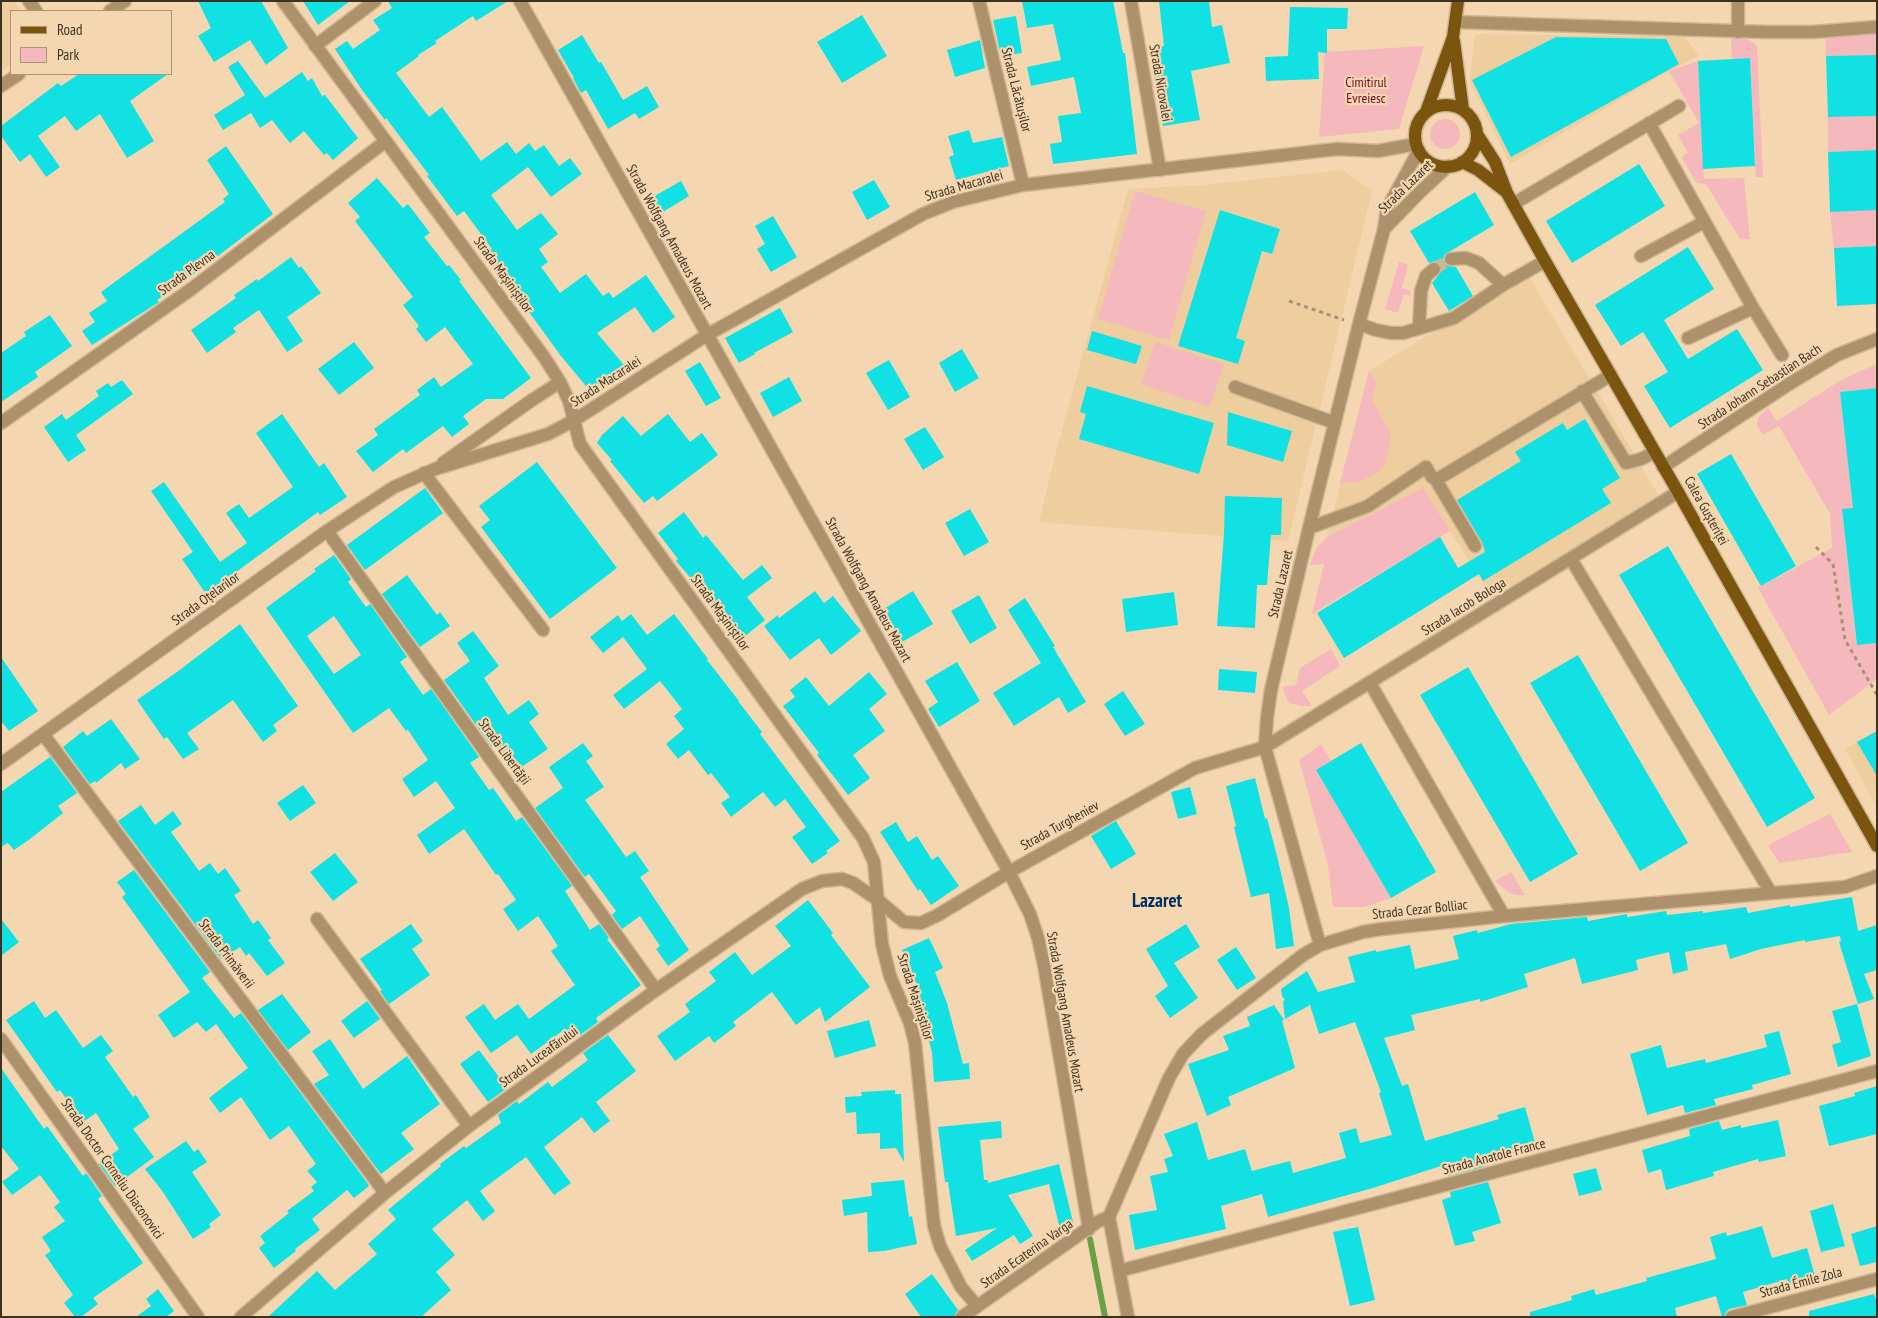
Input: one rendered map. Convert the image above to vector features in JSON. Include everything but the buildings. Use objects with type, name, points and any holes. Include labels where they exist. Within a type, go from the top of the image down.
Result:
[{"type":"main road","points":[[1426,112],[1444,105],[1454,106],[1463,110],[1473,120],[1477,134],[1474,150],[1462,162],[1448,166],[1439,166],[1431,163],[1424,157],[1418,147],[1417,126],[1426,112],[1453,37],[1458,1]]},
{"type":"main road","points":[[1453,37],[1463,110]]},
{"type":"main road","name":"Calea Gușteriței","points":[[1477,134],[1495,162],[1510,198],[1544,260],[1678,492],[1877,846]]},
{"type":"main road","name":"Calea Gușteriței","points":[[1462,162],[1478,170],[1510,198]]},
{"type":"street","points":[[112,10],[125,1]]},
{"type":"street","name":"Strada Mașiniștilor","points":[[284,1],[315,46],[544,357],[560,382],[569,401],[580,444],[863,838],[874,862],[882,944],[888,968],[910,1023],[915,1043],[934,1226],[940,1246],[961,1287],[977,1306]]},
{"type":"street","points":[[315,46],[375,1]]},
{"type":"street","name":"Strada Wolfgang Amadeus Mozart","points":[[520,1],[1009,872],[1030,914],[1038,938],[1089,1229]]},
{"type":"street","name":"Strada Lăcătușilor","points":[[978,1],[1023,185]]},
{"type":"street","name":"Strada Nicovalei","points":[[1131,1],[1160,170]]},
{"type":"street","points":[[1738,1],[1738,32]]},
{"type":"street","points":[[1456,22],[1738,32],[1813,32],[1877,27]]},
{"type":"street","points":[[1,86],[18,75]]},
{"type":"street","points":[[1510,198],[1679,106]]},
{"type":"street","points":[[1649,123],[1753,308],[1782,355]]},
{"type":"street","name":"Strada Plevna","points":[[1,424],[190,290],[386,141]]},
{"type":"street","name":"Strada Macaralei","points":[[573,421],[707,335],[923,214],[953,202],[1023,185],[1337,149],[1378,150],[1418,147]]},
{"type":"street","name":"Strada Lazaret","points":[[1320,945],[1265,747],[1271,690],[1359,324],[1384,229],[1387,209],[1418,147]]},
{"type":"street","name":"Strada Lazaret","points":[[1384,229],[1448,166]]},
{"type":"street","points":[[1641,256],[1704,222]]},
{"type":"street","points":[[1451,259],[1466,258],[1479,263],[1503,285]]},
{"type":"street","points":[[1359,324],[1391,333],[1403,333],[1454,318],[1544,260]]},
{"type":"street","points":[[1419,328],[1421,291],[1426,276],[1434,269]]},
{"type":"street","points":[[1688,338],[1753,308]]},
{"type":"street","name":"Strada Johann Sebastian Bach","points":[[1663,467],[1837,355],[1877,339]]},
{"type":"street","points":[[1436,480],[1611,375]]},
{"type":"street","name":"Strada Oțelarilor","points":[[430,471],[560,382]]},
{"type":"street","points":[[1235,387],[1335,423]]},
{"type":"street","points":[[1582,391],[1626,463],[1641,459],[1655,452]]},
{"type":"street","name":"Strada Oțelarilor","points":[[1,764],[327,531],[394,486],[430,471],[548,434],[573,421]]},
{"type":"street","points":[[1309,528],[1368,506],[1426,467],[1436,480],[1475,546]]},
{"type":"street","points":[[430,471],[543,630]]},
{"type":"street","name":"Strada Iacob Bologa","points":[[1265,747],[1678,492]]},
{"type":"street","name":"Strada Libertății","points":[[327,531],[656,990]]},
{"type":"street","points":[[1571,559],[1771,893]]},
{"type":"street","points":[[1370,683],[1504,916]]},
{"type":"street","name":"Strada Primăverii","points":[[43,734],[385,1192]]},
{"type":"street","name":"Strada Turgheniev","points":[[878,900],[904,922],[921,923],[1195,768],[1265,747]]},
{"type":"street","name":"Strada Cezar Bolliac","points":[[1109,1217],[1169,1078],[1184,1054],[1202,1034],[1303,955],[1320,945],[1382,929],[1504,916],[1845,887],[1877,876]]},
{"type":"street","name":"Strada Luceafărului","points":[[241,1317],[385,1192],[469,1126],[656,990],[802,889],[822,881],[842,880],[853,884],[878,900]]},
{"type":"street","points":[[317,919],[469,1126]]},
{"type":"street","name":"Strada Doctor Corneliu Diaconovici","points":[[1,1039],[198,1317]]},
{"type":"street","name":"Strada Anatole France","points":[[1119,1271],[1877,1071]]},
{"type":"street","points":[[1109,1217],[1128,1317]]},
{"type":"street","name":"Strada Ecaterina Varga","points":[[962,1317],[1097,1222],[1109,1217]]},
{"type":"street","name":"Strada Émile Zola","points":[[1732,1317],[1877,1279]]},
{"type":"path","points":[[1289,302],[1359,324]]},
{"type":"path","points":[[1816,547],[1833,564],[1845,640],[1877,695]]},
{"type":"shaded area","points":[[1,1],[14,1],[20,10],[10,10],[10,66],[1,71]]},
{"type":"shaded area","points":[[1475,34],[1685,37],[1699,56],[1669,71],[1510,164],[1470,81]]},
{"type":"shaded area","points":[[1343,170],[1372,191],[1288,541],[1039,522],[1055,456],[1128,189],[1204,185]]},
{"type":"shaded area","points":[[1528,275],[1659,496],[1492,597],[1423,488],[1327,537],[1369,371]]},
{"type":"shaded area","points":[[1877,730],[1877,807],[1845,749]]},
{"type":"green space","points":[[1877,34],[1877,55],[1826,56],[1825,36]]},
{"type":"green space","points":[[1736,36],[1757,45],[1763,177],[1756,177],[1750,58],[1732,59],[1731,37]]},
{"type":"green space","name":"Cimitirul Evreiesc","points":[[1424,46],[1399,129],[1319,137],[1325,52]]},
{"type":"green space","points":[[1698,61],[1704,179],[1744,178],[1750,239],[1740,239],[1706,184],[1697,183],[1681,157],[1688,153],[1678,135],[1699,123],[1669,71]]},
{"type":"green space","points":[[1877,116],[1877,150],[1828,152],[1828,117]]},
{"type":"green space","points":[[1445,119],[1456,123],[1460,134],[1456,145],[1445,149],[1434,145],[1430,134],[1434,123]]},
{"type":"green space","points":[[1135,191],[1206,211],[1169,340],[1098,319]]},
{"type":"green space","points":[[1877,210],[1877,246],[1834,248],[1830,212]]},
{"type":"green space","points":[[1399,262],[1408,265],[1402,288],[1411,291],[1410,296],[1404,294],[1398,313],[1385,309]]},
{"type":"green space","points":[[1155,342],[1224,364],[1210,407],[1141,384]]},
{"type":"green space","points":[[1877,364],[1877,388],[1840,392],[1853,508],[1842,510],[1857,645],[1877,643],[1877,679],[1829,715],[1758,588],[1832,548],[1830,514],[1779,426],[1763,435],[1757,425],[1759,416],[1768,408],[1777,421],[1841,380]]},
{"type":"green space","points":[[1369,371],[1377,384],[1372,397],[1373,402],[1391,433],[1388,452],[1384,465],[1377,472],[1359,482],[1340,483]]},
{"type":"green space","points":[[1423,488],[1450,531],[1312,614],[1324,564],[1309,565],[1318,546],[1327,537]]},
{"type":"green space","points":[[1331,649],[1340,666],[1302,691],[1312,706],[1300,706],[1289,703],[1282,687],[1296,685],[1300,668]]},
{"type":"green space","points":[[1321,744],[1331,761],[1316,770],[1391,898],[1364,907],[1333,907],[1328,865],[1299,760]]},
{"type":"green space","points":[[1830,814],[1852,852],[1779,863],[1768,845]]},
{"type":"green space","points":[[1511,872],[1525,895],[1516,895],[1508,892],[1495,881]]},
{"type":"waterway","points":[[1090,1239],[1105,1317]]},
{"type":"tunnel","points":[[1434,269],[1451,259]]},
{"type":"district","name":"Lazaret","points":[[1157,902]]}]
